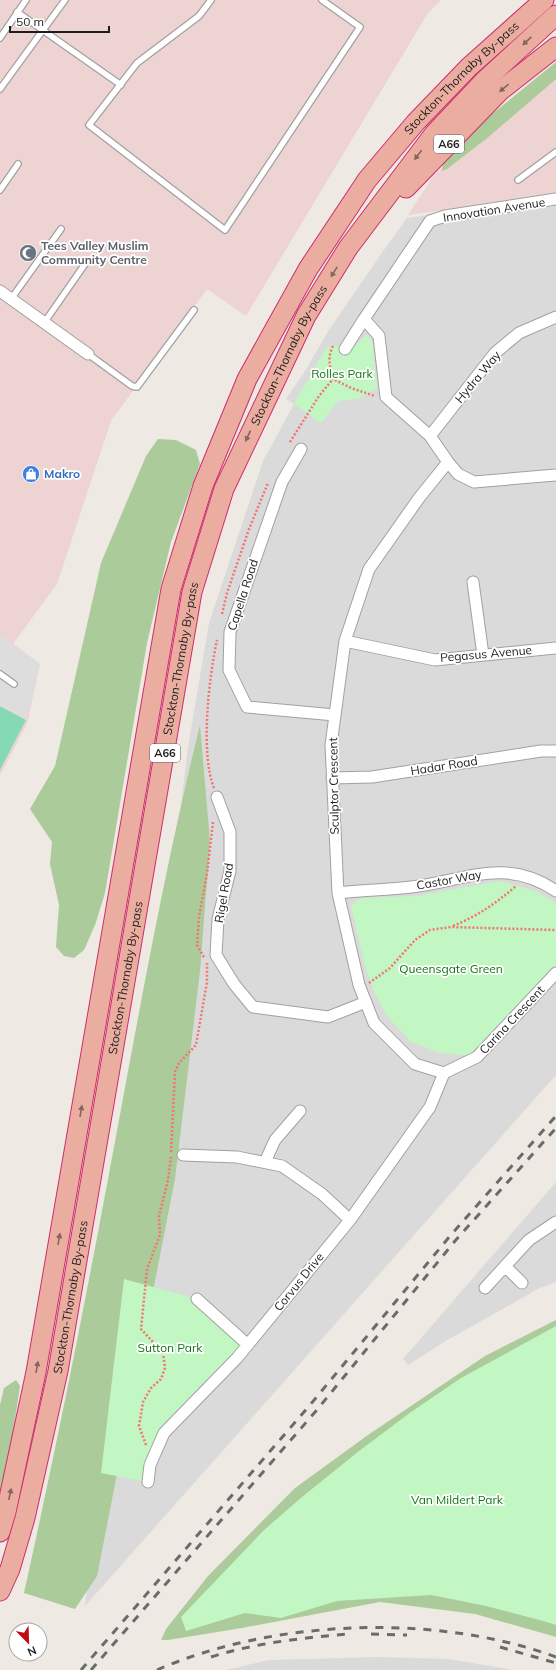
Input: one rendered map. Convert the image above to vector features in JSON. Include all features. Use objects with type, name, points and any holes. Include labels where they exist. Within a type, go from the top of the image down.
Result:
[{"type":"highway","name":"A66","points":[[368,180],[399,124],[467,53],[525,0]]},
{"type":"highway","name":"Stockton-Thornaby By-pass","points":[[0,1532],[6,1512],[36,1372],[171,589],[203,486],[247,379],[308,270],[368,180],[416,122],[469,67],[544,0]]},
{"type":"highway","name":"Stockton-Thornaby By-pass","points":[[0,1591],[10,1569],[25,1518],[58,1371],[192,592],[227,482],[306,316],[348,248],[434,134],[484,81],[556,15]]},
{"type":"highway","name":"A66","points":[[348,248],[500,91],[556,47]]},
{"type":"street","name":"Innovation Avenue","points":[[345,348],[430,221],[445,216],[556,199]]},
{"type":"street","points":[[0,291],[88,354]]},
{"type":"street","name":"Hydra Way","points":[[430,436],[495,353],[519,333],[556,318]]},
{"type":"street","points":[[364,319],[379,336],[386,397],[430,436],[458,474],[474,482],[556,475]]},
{"type":"street","name":"Capella Road","points":[[301,449],[282,482],[230,632],[229,670],[247,706],[335,715]]},
{"type":"street","name":"Sculptor Crescent","points":[[444,1073],[415,1064],[374,1023],[359,985],[338,893],[330,745],[345,641],[369,569],[419,498],[448,462]]},
{"type":"street","points":[[473,582],[483,655]]},
{"type":"street","name":"Pegasus Avenue","points":[[345,641],[435,660],[556,648]]},
{"type":"street","name":"Hadar Road","points":[[332,778],[372,777],[540,751],[556,751]]},
{"type":"street","name":"Rigel Road","points":[[217,797],[230,832],[230,870],[218,919],[216,955],[234,984],[253,1007],[328,1017],[366,1002]]},
{"type":"street","name":"Castor Way","points":[[338,893],[411,887],[483,873],[513,872],[547,884],[556,891]]},
{"type":"street","name":"Carina Crescent","points":[[444,1073],[477,1057],[556,973]]},
{"type":"street","name":"Corvus Drive","points":[[148,1482],[150,1465],[164,1433],[237,1358],[350,1220],[430,1107],[444,1073]]},
{"type":"street","points":[[265,1162],[275,1140],[300,1111]]},
{"type":"street","points":[[183,1155],[237,1156],[282,1166],[322,1194],[350,1220]]},
{"type":"street","points":[[486,1288],[529,1240],[556,1222]]},
{"type":"street","points":[[505,1266],[522,1283]]},
{"type":"street","points":[[197,1299],[248,1345]]},
{"type":"lane","points":[[0,38],[26,0]]},
{"type":"lane","points":[[0,89],[65,0]]},
{"type":"lane","points":[[211,0],[199,16],[137,63],[89,125],[225,230],[360,27],[322,0]]},
{"type":"lane","points":[[18,12],[121,85]]},
{"type":"lane","points":[[518,180],[556,152]]},
{"type":"lane","points":[[0,190],[18,164]]},
{"type":"lane","points":[[11,300],[61,229]]},
{"type":"lane","points":[[44,323],[85,264]]},
{"type":"lane","points":[[88,354],[132,386],[137,387],[194,310]]},
{"type":"lane","points":[[0,674],[14,684]]},
{"type":"path","points":[[345,348],[335,343],[330,351],[329,365],[333,379],[372,396],[386,397]]},
{"type":"path","points":[[154,1454],[146,1447],[139,1426],[143,1402],[151,1388],[161,1379],[165,1368],[163,1353],[141,1328],[147,1269],[160,1236],[159,1216],[168,1180],[173,1126],[175,1072],[179,1063],[196,1044],[207,982],[207,963],[197,945],[199,917],[207,874],[217,797],[209,777],[207,737]]},
{"type":"path","points":[[451,927],[477,916],[499,900],[524,876]]},
{"type":"path","points":[[359,985],[371,982],[390,968],[415,940],[430,930],[451,927],[556,930]]},
{"type":"shaded area","points":[[0,0],[441,0],[428,13],[246,316],[207,289],[111,421],[57,584],[13,644],[40,664],[27,724],[0,775]]},
{"type":"shaded area","points":[[556,74],[556,194],[408,215],[434,175],[506,112]]},
{"type":"shaded area","points":[[556,196],[556,1075],[85,1606],[188,747],[209,623],[263,461],[294,404],[286,399],[305,371],[329,330],[407,218]]},
{"type":"shaded area","points":[[0,634],[40,664],[26,720],[0,706]]},
{"type":"shaded area","points":[[556,1182],[556,1282],[538,1289],[444,1342],[408,1365],[403,1359]]},
{"type":"shaded area","points":[[379,1657],[448,1659],[514,1670],[226,1670],[269,1660]]},
{"type":"green space","points":[[556,62],[556,79],[486,139],[447,169],[442,171],[443,163],[486,119]]},
{"type":"green space","name":"Rolles Park","points":[[367,335],[372,341],[377,388],[358,399],[338,401],[321,423],[294,404],[326,348],[338,346],[345,349],[351,348]]},
{"type":"green space","points":[[158,439],[176,440],[196,450],[200,464],[171,542],[147,643],[105,893],[95,925],[84,950],[74,958],[64,956],[56,947],[59,905],[50,864],[52,842],[30,809],[55,766],[101,563],[146,456]]},
{"type":"green space","points":[[0,706],[26,720],[0,770]]},
{"type":"green space","points":[[200,725],[210,842],[200,971],[175,1179],[97,1576],[75,1609],[24,1593],[54,1456],[158,912]]},
{"type":"green space","name":"Queensgate Green","points":[[500,881],[535,891],[556,903],[556,973],[477,1057],[437,1052],[410,1041],[387,1016],[374,991],[366,970],[351,906],[361,898],[416,896]]},
{"type":"green space","name":"Sutton Park","points":[[124,1279],[197,1299],[248,1345],[164,1433],[148,1482],[101,1473]]},
{"type":"green space","points":[[556,1320],[556,1340],[382,1583],[556,1619],[556,1637],[475,1614],[380,1602],[242,1628],[161,1640],[166,1629],[208,1576],[295,1488],[368,1435],[485,1356]]},
{"type":"green space","name":"Van Mildert Park","points":[[556,1326],[556,1625],[486,1606],[431,1595],[337,1601],[281,1618],[245,1613],[186,1631],[181,1617],[264,1530],[302,1497],[359,1451],[411,1412],[461,1378]]},
{"type":"green space","points":[[16,1380],[20,1386],[11,1446],[0,1500],[0,1405],[4,1388]]},
{"type":"railway","points":[[81,1670],[310,1405],[450,1236],[556,1116]]},
{"type":"railway","points":[[91,1670],[316,1411],[455,1241],[556,1128]]},
{"type":"railway","points":[[157,1670],[203,1653],[252,1640],[303,1632],[355,1628],[408,1628],[460,1633],[509,1643],[556,1657]]},
{"type":"railway","points":[[211,1657],[244,1648],[296,1639],[347,1634]]},
{"type":"railway","points":[[371,1634],[407,1635]]},
{"type":"railway","points":[[500,1647],[556,1663]]},
{"type":"place","name":"Tees Valley Muslim Community Centre","points":[[28,253]]},
{"type":"place","name":"Makro","points":[[31,474]]}]
